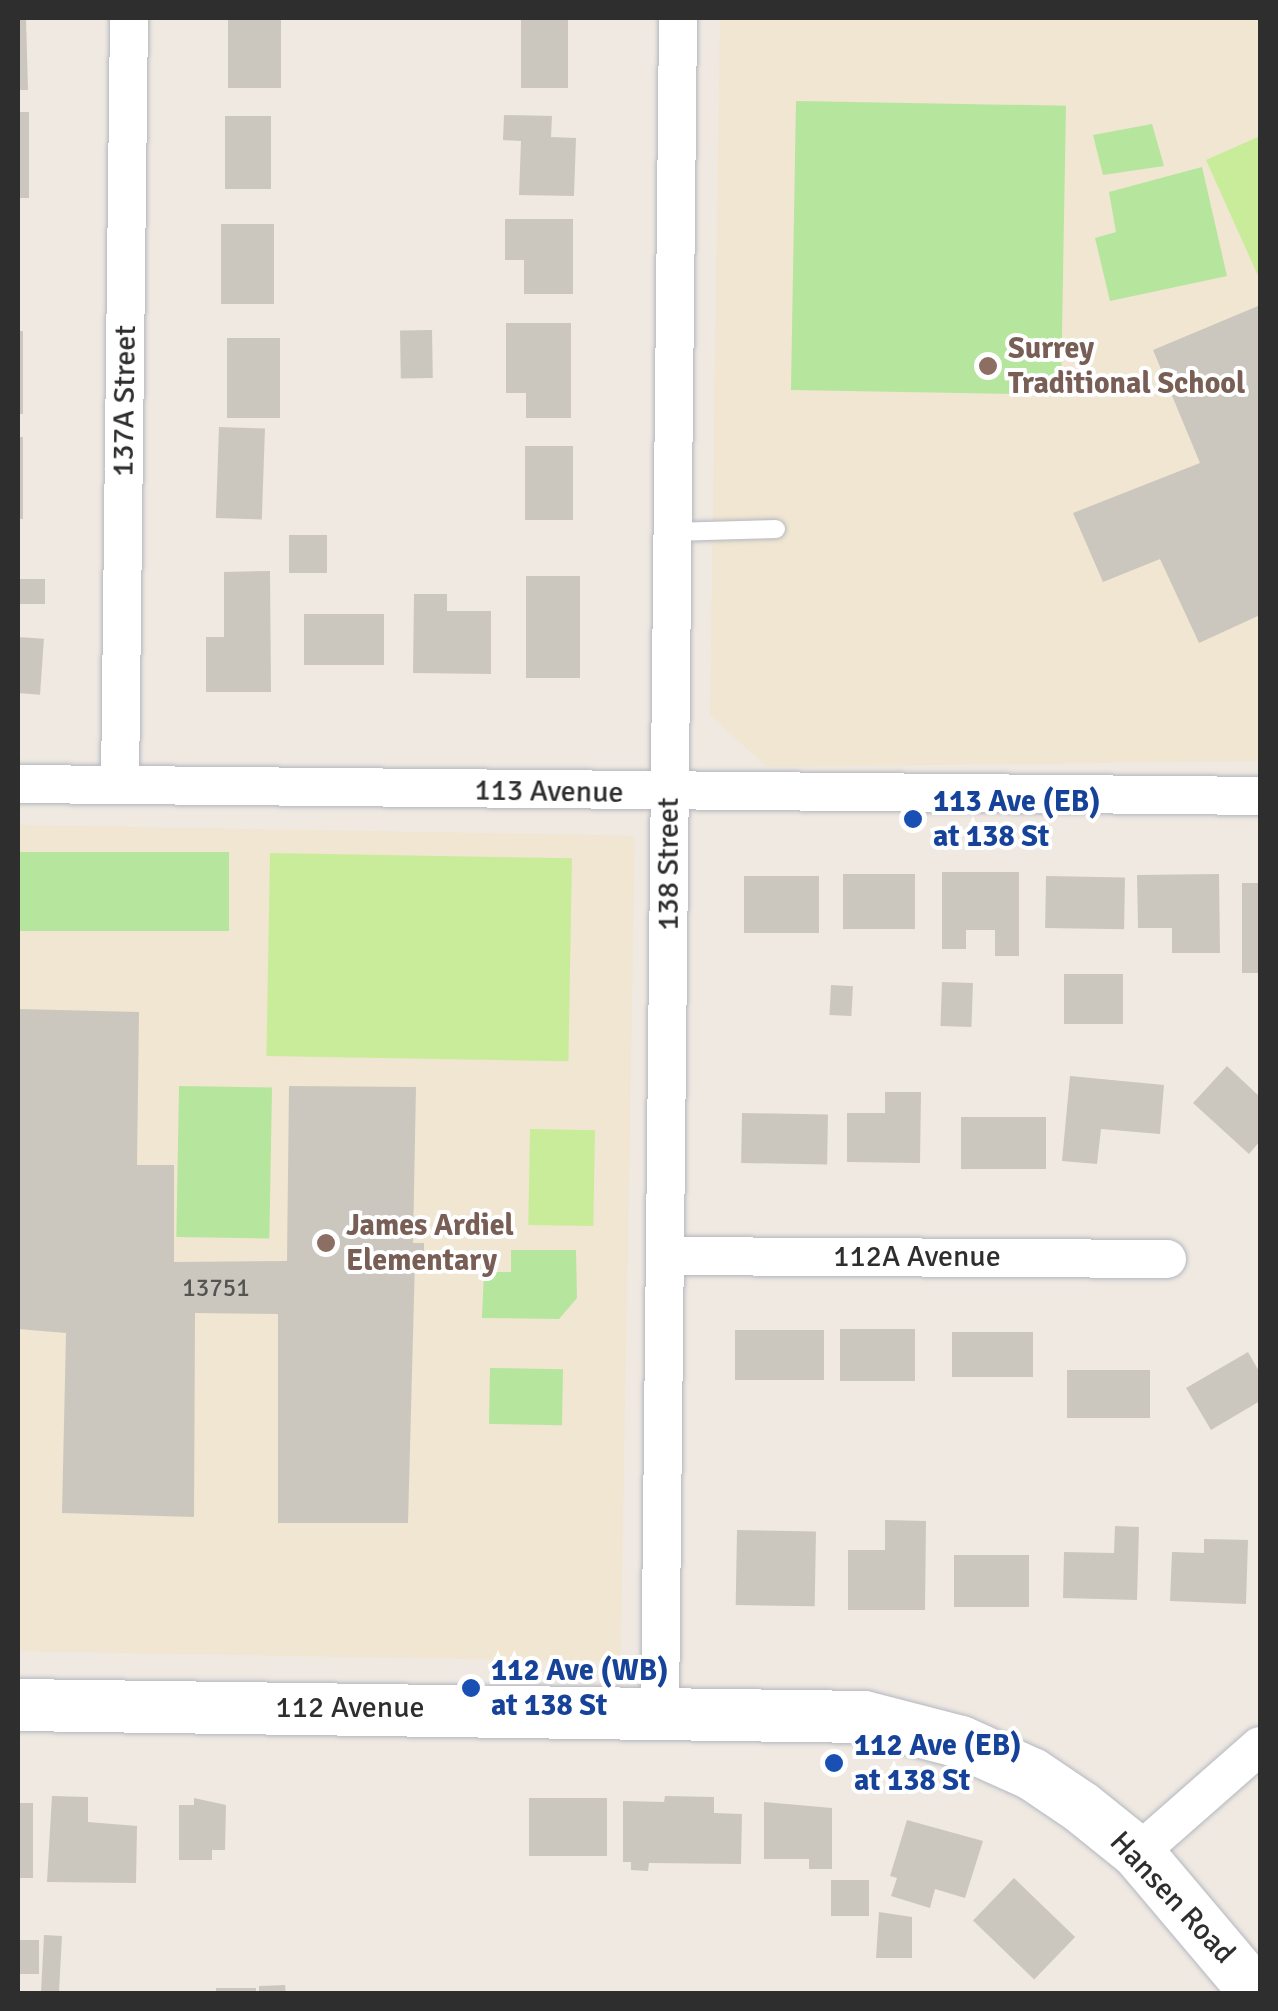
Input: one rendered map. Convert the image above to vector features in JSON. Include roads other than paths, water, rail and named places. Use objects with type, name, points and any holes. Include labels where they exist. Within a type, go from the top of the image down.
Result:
[{"type":"main road","name":"112 Avenue","points":[[18,1706],[660,1711],[864,1717],[961,1742],[1032,1774]]},
{"type":"main road","name":"Hansen Road","points":[[1032,1774],[1138,1853],[1257,1994]]},
{"type":"street","name":"137A Street","points":[[120,785],[129,18]]},
{"type":"street","name":"138 Street","points":[[660,1711],[678,18]]},
{"type":"street","name":"113 Avenue","points":[[18,784],[1260,796]]},
{"type":"street","name":"112A Avenue","points":[[667,1256],[1167,1259]]},
{"type":"street","points":[[1138,1853],[1260,1746]]},
{"type":"lane","points":[[671,532],[776,529]]},
{"type":"place","name":"Surrey Traditional School","points":[[988,366]]},
{"type":"place","name":"113 Ave (EB) at 138 St","points":[[913,819]]},
{"type":"place","name":"James Ardiel Elementary","points":[[326,1243]]},
{"type":"place","name":"112 Ave (WB) at 138 St","points":[[471,1688]]},
{"type":"place","name":"112 Ave (EB) at 138 St","points":[[834,1763]]}]
